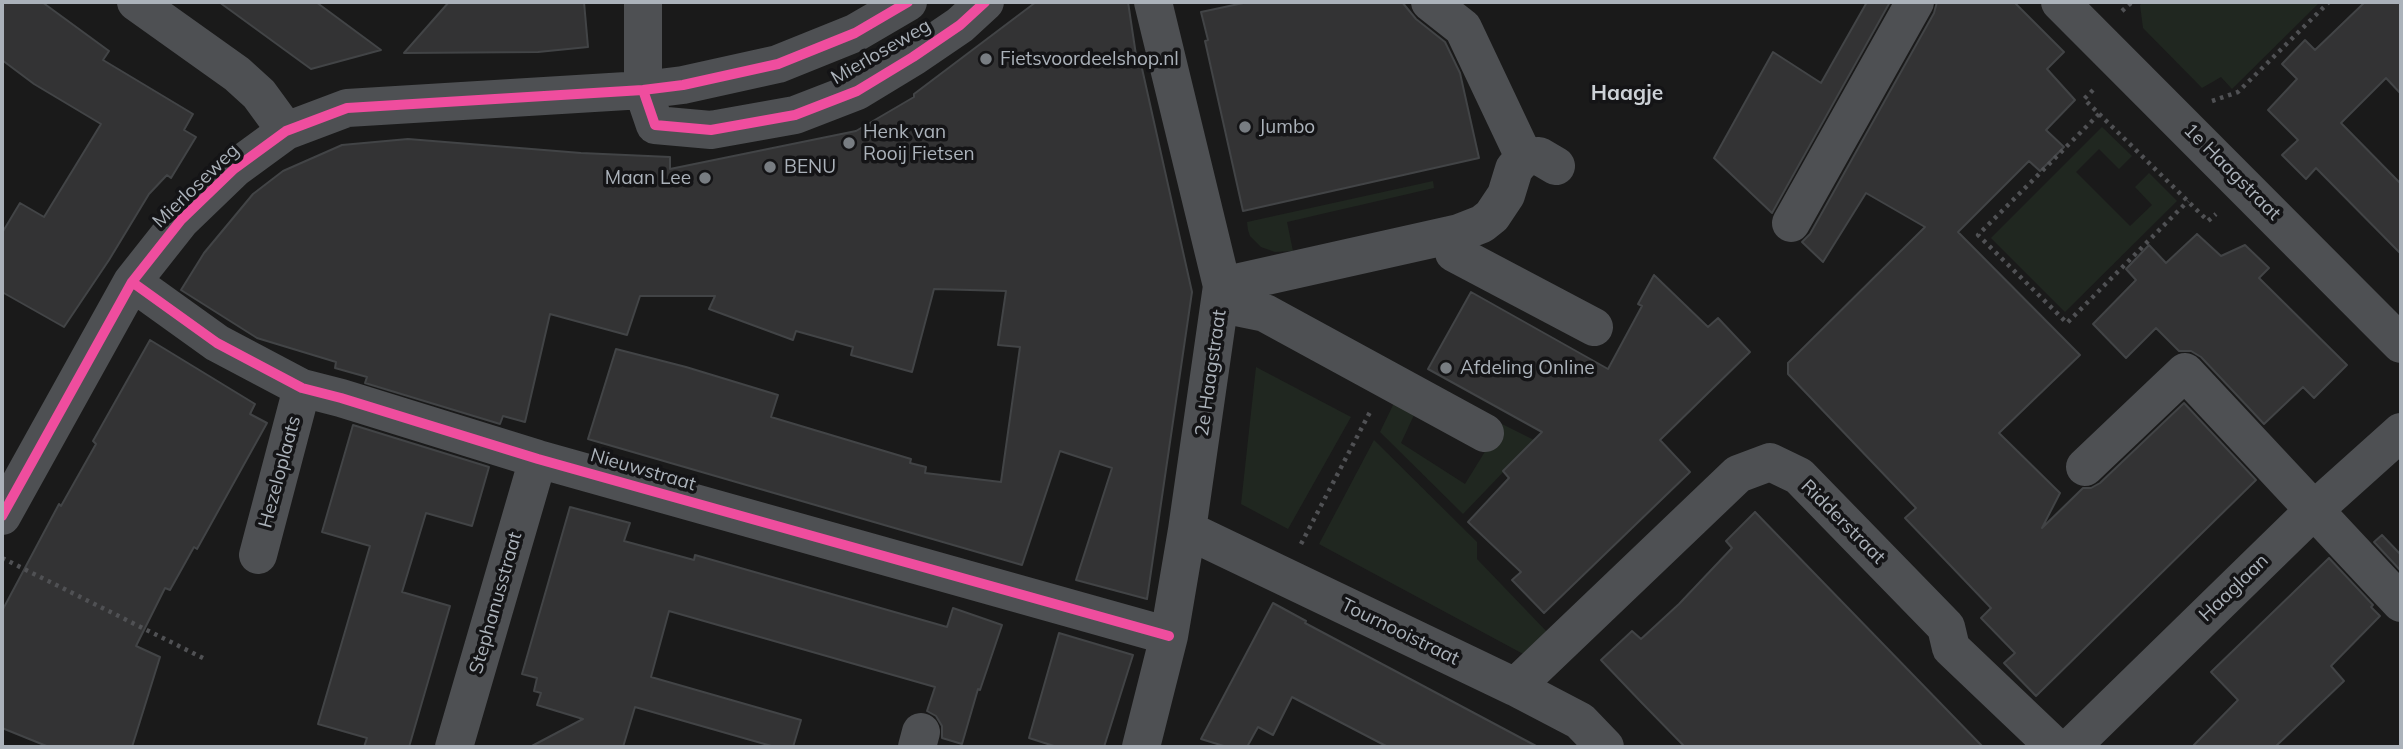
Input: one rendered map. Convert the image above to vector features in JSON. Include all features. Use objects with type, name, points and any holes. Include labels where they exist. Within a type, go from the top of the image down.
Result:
[{"type":"street","points":[[136,2],[237,74],[259,94],[286,131]]},
{"type":"street","points":[[643,2],[643,90]]},
{"type":"street","name":"Mierloseweg","points":[[2,516],[132,282],[181,220],[234,169],[286,131],[347,108],[643,90],[683,85],[778,64],[855,33],[908,2]]},
{"type":"street","name":"Mierloseweg","points":[[643,90],[655,125],[711,130],[795,115],[857,91],[950,31],[985,2]]},
{"type":"street","name":"2e Haagstraat","points":[[1141,747],[1169,636],[1222,295],[1157,2]]},
{"type":"street","points":[[1222,295],[1482,225],[1492,216],[1506,195],[1514,169],[1540,161],[1463,28],[1430,2]]},
{"type":"street","points":[[1791,223],[1915,2]]},
{"type":"street","name":"1e Haagstraat","points":[[2060,2],[2401,344]]},
{"type":"street","points":[[1450,235],[1454,253],[1594,327]]},
{"type":"street","name":"Nieuwstraat","points":[[132,282],[217,343],[302,388],[538,459],[1169,636]]},
{"type":"street","points":[[1222,295],[1265,313],[1485,433]]},
{"type":"street","points":[[2085,467],[2185,372],[2401,603]]},
{"type":"street","name":"Hezeloplaats","points":[[258,555],[302,388]]},
{"type":"street","name":"Haaglaan","points":[[2071,747],[2314,510],[2401,432]]},
{"type":"street","name":"Stephanusstraat","points":[[454,747],[538,459]]},
{"type":"street","name":"Ridderstraat","points":[[1515,687],[1738,474],[1770,461],[1798,476],[1946,627],[1951,648],[2055,747]]},
{"type":"street","name":"Tournooistraat","points":[[1187,530],[1515,687],[1580,721],[1605,747]]},
{"type":"path","points":[[2184,124],[2215,99],[2238,92],[2329,2]]},
{"type":"path","points":[[2099,114],[1978,235],[2067,323],[2188,201]]},
{"type":"path","points":[[1283,576],[1387,379]]},
{"type":"path","points":[[2,558],[205,659]]},
{"type":"shaded area","points":[[2143,2],[2320,2],[2232,89],[2221,77],[2202,88],[2143,28],[2140,5]]},
{"type":"shaded area","points":[[2102,127],[2132,156],[2119,169],[2099,149],[2076,172],[2130,226],[2152,205],[2135,187],[2149,173],[2177,201],[2065,312],[1991,238]]},
{"type":"shaded area","points":[[1433,181],[1434,188],[1287,222],[1293,251],[1275,252],[1261,247],[1248,230],[1247,222]]},
{"type":"shaded area","points":[[1256,367],[1351,417],[1288,529],[1241,504]]},
{"type":"shaded area","points":[[1394,403],[1414,415],[1401,443],[1465,484],[1502,424],[1534,440],[1463,514],[1380,432]]},
{"type":"shaded area","points":[[1374,440],[1477,542],[1477,559],[1549,634],[1527,656],[1319,544]]},
{"type":"building","points":[[2,2],[42,2],[109,51],[103,60],[193,114],[184,130],[196,137],[171,178],[167,175],[149,194],[64,327],[2,292],[2,233],[20,203],[44,217],[101,124],[34,84],[2,60]]},
{"type":"building","points":[[219,2],[316,2],[381,50],[311,69]]},
{"type":"building","points":[[449,2],[584,2],[588,47],[538,52],[404,53]]},
{"type":"building","points":[[1036,2],[1128,2],[1136,55],[1139,55],[1192,292],[1147,599],[1076,580],[1112,468],[1060,451],[1022,565],[588,439],[616,349],[778,395],[771,417],[911,459],[910,463],[926,467],[925,473],[1001,482],[1020,347],[998,345],[1006,291],[934,289],[912,372],[851,355],[853,347],[796,331],[793,340],[709,309],[715,296],[640,296],[627,335],[550,314],[525,422],[503,416],[500,424],[365,383],[367,377],[335,368],[336,362],[257,338],[181,290],[204,253],[253,194],[283,171],[342,145],[408,139],[581,153],[670,157],[670,169],[856,131],[914,97],[914,94]]},
{"type":"building","points":[[1248,2],[1402,2],[1416,19],[1445,42],[1460,73],[1479,158],[1243,211],[1201,12]]},
{"type":"building","points":[[1867,2],[1890,2],[1772,213],[1714,158],[1773,52],[1821,83]]},
{"type":"building","points":[[1937,2],[2014,2],[2064,52],[2047,69],[2075,100],[2046,130],[2064,147],[2040,171],[2029,161],[1958,232],[2080,355],[1999,433],[2060,493],[2042,528],[2083,488],[2091,488],[2100,483],[2184,403],[2256,480],[2036,696],[2004,663],[2015,653],[1981,618],[1991,608],[1905,518],[1916,508],[1788,374],[1788,363],[1925,227],[1866,193],[1823,262],[1802,242],[1810,234],[1934,13]]},
{"type":"building","points":[[2365,2],[2401,2],[2401,94],[2386,78],[2341,123],[2401,184],[2401,254],[2316,168],[2306,179],[2282,155],[2298,140],[2268,110],[2297,79],[2282,64],[2305,40],[2315,50]]},
{"type":"building","points":[[2197,234],[2221,256],[2245,245],[2269,268],[2259,278],[2347,365],[2314,398],[2303,387],[2264,424],[2201,357],[2191,351],[2179,351],[2156,328],[2126,358],[2093,324],[2136,280],[2126,269],[2149,245],[2166,263]]},
{"type":"building","points":[[1654,275],[1708,327],[1718,318],[1750,352],[1660,440],[1690,472],[1544,613],[1512,580],[1521,572],[1468,522],[1509,478],[1503,471],[1542,432],[1428,369],[1471,292],[1608,369],[1642,306],[1638,304]]},
{"type":"building","points":[[150,340],[255,404],[250,414],[267,423],[197,549],[194,547],[170,590],[165,588],[136,646],[160,657],[132,747],[49,747],[2,728],[2,611],[59,504],[61,506],[96,444],[93,441]]},
{"type":"building","points":[[353,425],[489,467],[472,526],[426,513],[402,592],[450,606],[409,747],[364,747],[367,738],[318,724],[370,546],[322,532]]},
{"type":"building","points":[[570,507],[630,523],[624,541],[694,560],[695,555],[947,627],[953,608],[1002,625],[980,690],[978,689],[962,744],[942,738],[942,726],[936,716],[927,711],[935,687],[669,611],[651,677],[801,720],[793,747],[775,747],[635,707],[623,747],[530,747],[583,719],[537,705],[541,693],[534,691],[537,678],[522,674]]},
{"type":"building","points":[[1755,512],[1983,747],[1685,747],[1642,703],[1601,660],[1632,631],[1641,639],[1679,604],[1732,548],[1726,541]]},
{"type":"building","points":[[2382,535],[2401,555],[2401,571],[2374,542]]},
{"type":"building","points":[[2329,558],[2380,616],[2331,666],[2344,681],[2275,747],[2192,747],[2238,700],[2211,672]]},
{"type":"building","points":[[1273,603],[1306,621],[1305,623],[1538,747],[1388,747],[1292,697],[1273,735],[1258,727],[1247,747],[1227,747],[1201,739]]},
{"type":"building","points":[[1059,633],[1133,655],[1104,747],[1057,747],[1029,738]]},
{"type":"cycle path","points":[[2,516],[132,282],[181,220],[234,169],[286,131],[347,108],[643,90],[683,85],[778,64],[855,33],[908,2]]},
{"type":"cycle path","points":[[643,90],[655,125],[711,130],[795,115],[857,91],[960,25],[985,2]]},
{"type":"cycle path","points":[[132,282],[217,343],[302,388],[538,459],[1169,636]]},
{"type":"place","name":"Fietsvoordeelshop.nl","points":[[986,59]]},
{"type":"place","name":"Jumbo","points":[[1245,127]]},
{"type":"place","name":"Henk van Rooij Fietsen","points":[[849,143]]},
{"type":"place","name":"BENU","points":[[770,167]]},
{"type":"place","name":"Maan Lee","points":[[705,178]]},
{"type":"place","name":"Afdeling Online","points":[[1446,368]]},
{"type":"district","name":"Haagje","points":[[1627,94]]}]
